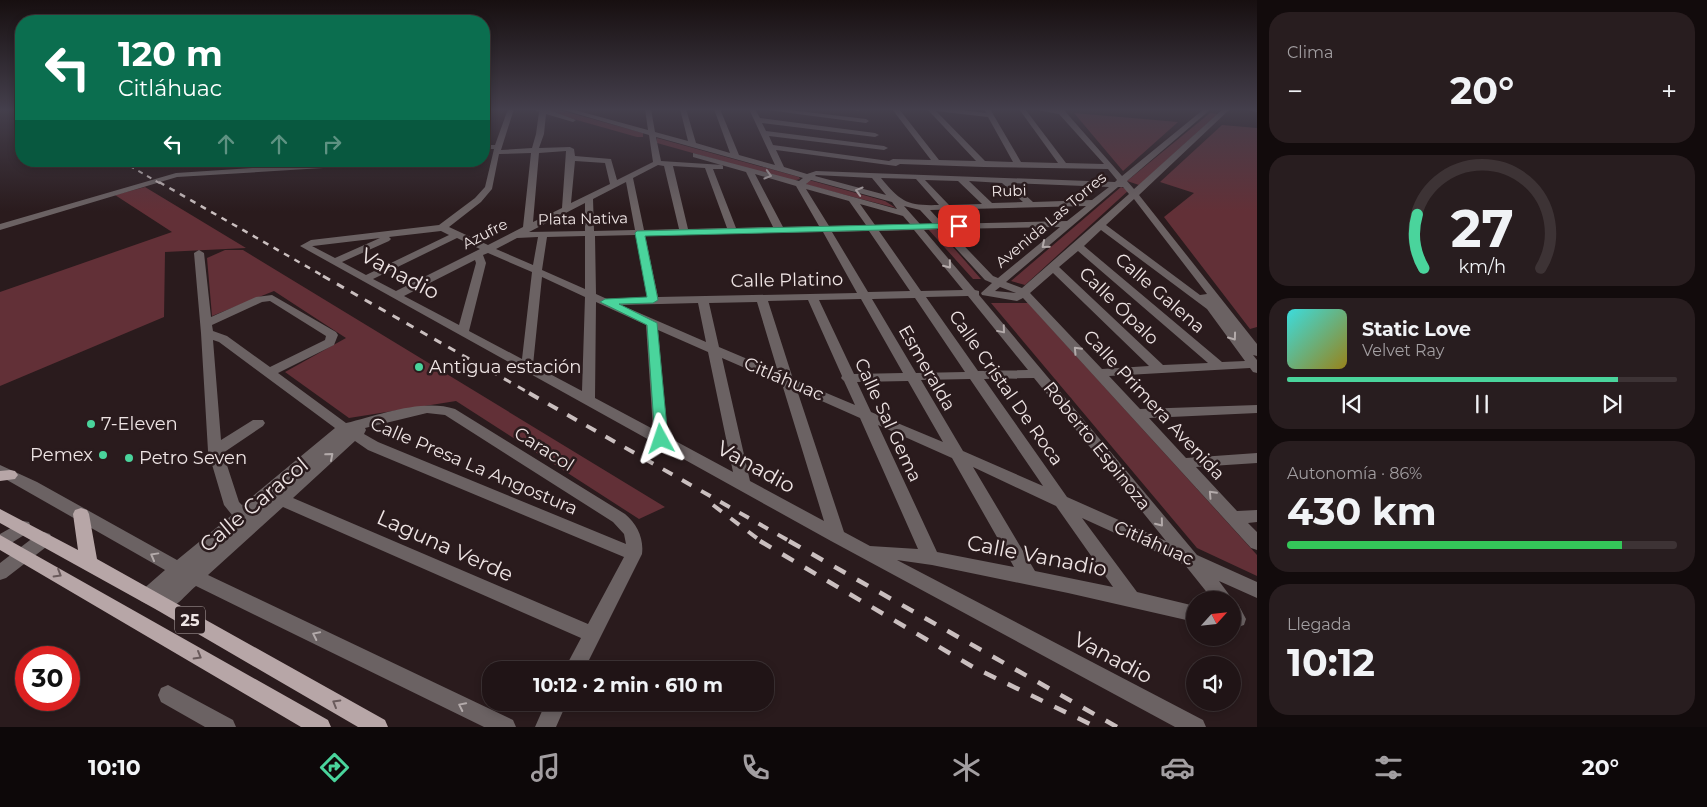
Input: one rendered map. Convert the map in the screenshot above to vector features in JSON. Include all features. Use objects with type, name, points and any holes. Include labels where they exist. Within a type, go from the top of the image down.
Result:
[{"type":"main road","points":[[81,514],[89,564]]},
{"type":"main road","name":"25","points":[[0,515],[155,600],[378,727]]},
{"type":"main road","name":"25","points":[[0,542],[24,554],[320,727]]},
{"type":"street","points":[[334,262],[397,234],[442,228],[484,194],[490,181],[499,143]]},
{"type":"street","points":[[528,229],[537,143]]},
{"type":"street","points":[[652,143],[656,163],[746,169],[807,178],[875,176],[1122,183]]},
{"type":"street","points":[[666,143],[746,169],[778,229]]},
{"type":"street","points":[[681,143],[793,172],[852,199],[905,214]]},
{"type":"street","points":[[730,143],[736,157]]},
{"type":"street","points":[[769,143],[781,169]]},
{"type":"street","points":[[843,143],[884,148]]},
{"type":"street","points":[[881,143],[907,177]]},
{"type":"street","points":[[922,143],[937,162]]},
{"type":"street","points":[[963,143],[982,163],[1031,204]]},
{"type":"street","points":[[1006,143],[1018,164]]},
{"type":"street","points":[[1047,143],[1064,166]]},
{"type":"street","points":[[1090,143],[1112,167],[1122,183],[1138,193],[1256,362]]},
{"type":"street","name":"Avenida Las Torres","points":[[986,293],[1169,143]]},
{"type":"street","name":"Avenida Las Torres","points":[[970,292],[1015,299],[1024,293],[1138,193],[1190,143]]},
{"type":"street","points":[[771,147],[894,162],[1112,167]]},
{"type":"street","points":[[490,154],[496,152],[568,149],[571,152],[571,158],[566,209]]},
{"type":"street","points":[[490,150],[496,152]]},
{"type":"street","points":[[571,158],[608,161],[614,185]]},
{"type":"street","name":"Azufre","points":[[397,295],[656,163]]},
{"type":"street","points":[[668,164],[684,232]]},
{"type":"street","points":[[708,166],[732,231]]},
{"type":"street","points":[[0,227],[176,175],[305,167]]},
{"type":"street","name":"Roberto Espinoza","points":[[875,176],[1217,591]]},
{"type":"street","points":[[629,177],[653,300]]},
{"type":"street","name":"Rubi","points":[[807,178],[923,208],[1095,203]]},
{"type":"street","name":"Esmeralda","points":[[807,178],[825,228],[1029,577]]},
{"type":"street","points":[[919,178],[946,207]]},
{"type":"street","points":[[961,179],[990,206]]},
{"type":"street","points":[[1049,182],[1073,204]]},
{"type":"street","points":[[1138,193],[1135,204],[1140,212],[1214,311],[1256,362]]},
{"type":"street","points":[[588,400],[591,296],[589,196]]},
{"type":"street","name":"Calle Cristal De Roca","points":[[852,199],[1062,502],[1131,598]]},
{"type":"street","points":[[923,208],[989,278],[1000,283]]},
{"type":"street","name":"Plata Nativa","points":[[516,235],[1071,224]]},
{"type":"street","points":[[1100,225],[1214,311]]},
{"type":"street","name":"Citláhuac","points":[[442,228],[482,252],[537,271],[652,323],[957,454],[1257,590]]},
{"type":"street","name":"Vanadio","points":[[397,234],[312,242],[305,247],[397,295],[463,333],[527,366],[837,536],[1196,727]]},
{"type":"street","points":[[365,279],[456,235]]},
{"type":"street","points":[[527,366],[537,271],[543,235]]},
{"type":"street","name":"Calle Galena","points":[[1078,246],[1219,366]]},
{"type":"street","points":[[463,333],[481,263],[480,257],[482,252]]},
{"type":"street","points":[[198,253],[207,328],[214,451],[232,505],[247,520]]},
{"type":"street","name":"Calle Ópalo","points":[[1053,267],[1160,370]]},
{"type":"street","name":"Avenida Las Torres","points":[[1000,283],[1024,293]]},
{"type":"street","name":"Calle Platino","points":[[605,302],[970,292]]},
{"type":"street","name":"Calle Primera Avenida","points":[[1024,293],[1257,543]]},
{"type":"street","name":"Calle Sal Gema","points":[[812,296],[931,558]]},
{"type":"street","points":[[207,328],[260,299],[272,298],[332,335],[330,342],[269,373]]},
{"type":"street","points":[[761,298],[837,536]]},
{"type":"street","points":[[704,300],[716,349],[743,485]]},
{"type":"street","points":[[652,323],[661,439]]},
{"type":"street","name":"Calle Presa La Angostura","points":[[207,328],[349,432],[382,451],[634,554]]},
{"type":"street","points":[[1099,373],[1256,362]]},
{"type":"street","points":[[848,378],[1038,374]]},
{"type":"street","name":"Calle Caracol","points":[[155,600],[185,572],[349,432],[366,423],[427,409],[442,408],[450,412]]},
{"type":"street","points":[[1137,414],[1257,410]]},
{"type":"street","name":"Caracol","points":[[450,412],[619,518],[632,532],[635,547],[634,554]]},
{"type":"street","points":[[214,451],[258,423]]},
{"type":"street","name":"Calle Caracol","points":[[247,520],[280,499],[349,432]]},
{"type":"street","points":[[1183,462],[1257,458]]},
{"type":"street","points":[[3,474],[81,514],[185,572],[506,727]]},
{"type":"street","name":"Laguna Verde","points":[[280,499],[592,634]]},
{"type":"street","points":[[1233,517],[1257,516]]},
{"type":"street","points":[[0,542],[23,527]]},
{"type":"street","points":[[0,572],[44,539]]},
{"type":"street","name":"Calle Vanadio","points":[[868,552],[891,552],[931,558],[1131,598],[1186,612]]},
{"type":"street","points":[[578,661],[634,554]]},
{"type":"street","points":[[168,695],[226,727]]},
{"type":"street","points":[[545,727],[553,711]]},
{"type":"shaded area","points":[[657,143],[675,143],[799,177],[800,179],[793,181]]},
{"type":"shaded area","points":[[1099,143],[1155,143],[1123,171]]},
{"type":"shaded area","points":[[1173,143],[1186,143],[1139,185],[1127,181]]},
{"type":"shaded area","points":[[1203,143],[1257,143],[1257,327],[1250,329],[1164,217],[1194,193],[1160,182]]},
{"type":"shaded area","points":[[809,180],[885,201],[896,208],[807,185],[806,183]]},
{"type":"shaded area","points":[[145,187],[246,248],[165,252],[164,317],[0,386],[0,292],[172,232],[115,195]]},
{"type":"shaded area","points":[[1121,187],[1129,190],[1025,285],[1011,281]]},
{"type":"shaded area","points":[[928,229],[937,229],[981,279],[973,279]]},
{"type":"shaded area","points":[[225,250],[243,250],[665,507],[639,519],[456,401],[349,418],[285,372],[346,338],[274,291],[212,316],[207,258]]},
{"type":"shaded area","points":[[991,303],[1028,303],[1257,555],[1257,576],[1197,548]]},
{"type":"railway","points":[[131,167],[161,184]]},
{"type":"railway","points":[[159,182],[325,277]]},
{"type":"railway","points":[[323,276],[531,394]]},
{"type":"railway","points":[[529,393],[791,542]]},
{"type":"railway","points":[[713,505],[762,542]]},
{"type":"railway","points":[[760,541],[973,667],[1096,727]]},
{"type":"railway","points":[[789,541],[1117,727]]},
{"type":"place","name":"Antigua estación","points":[[419,367]]},
{"type":"place","name":"7-Eleven","points":[[91,424]]},
{"type":"place","name":"Pemex","points":[[103,455]]},
{"type":"place","name":"Petro Seven","points":[[129,458]]},
{"type":"route","points":[[661,439],[652,323],[605,302],[653,300],[640,233],[959,226]]}]
